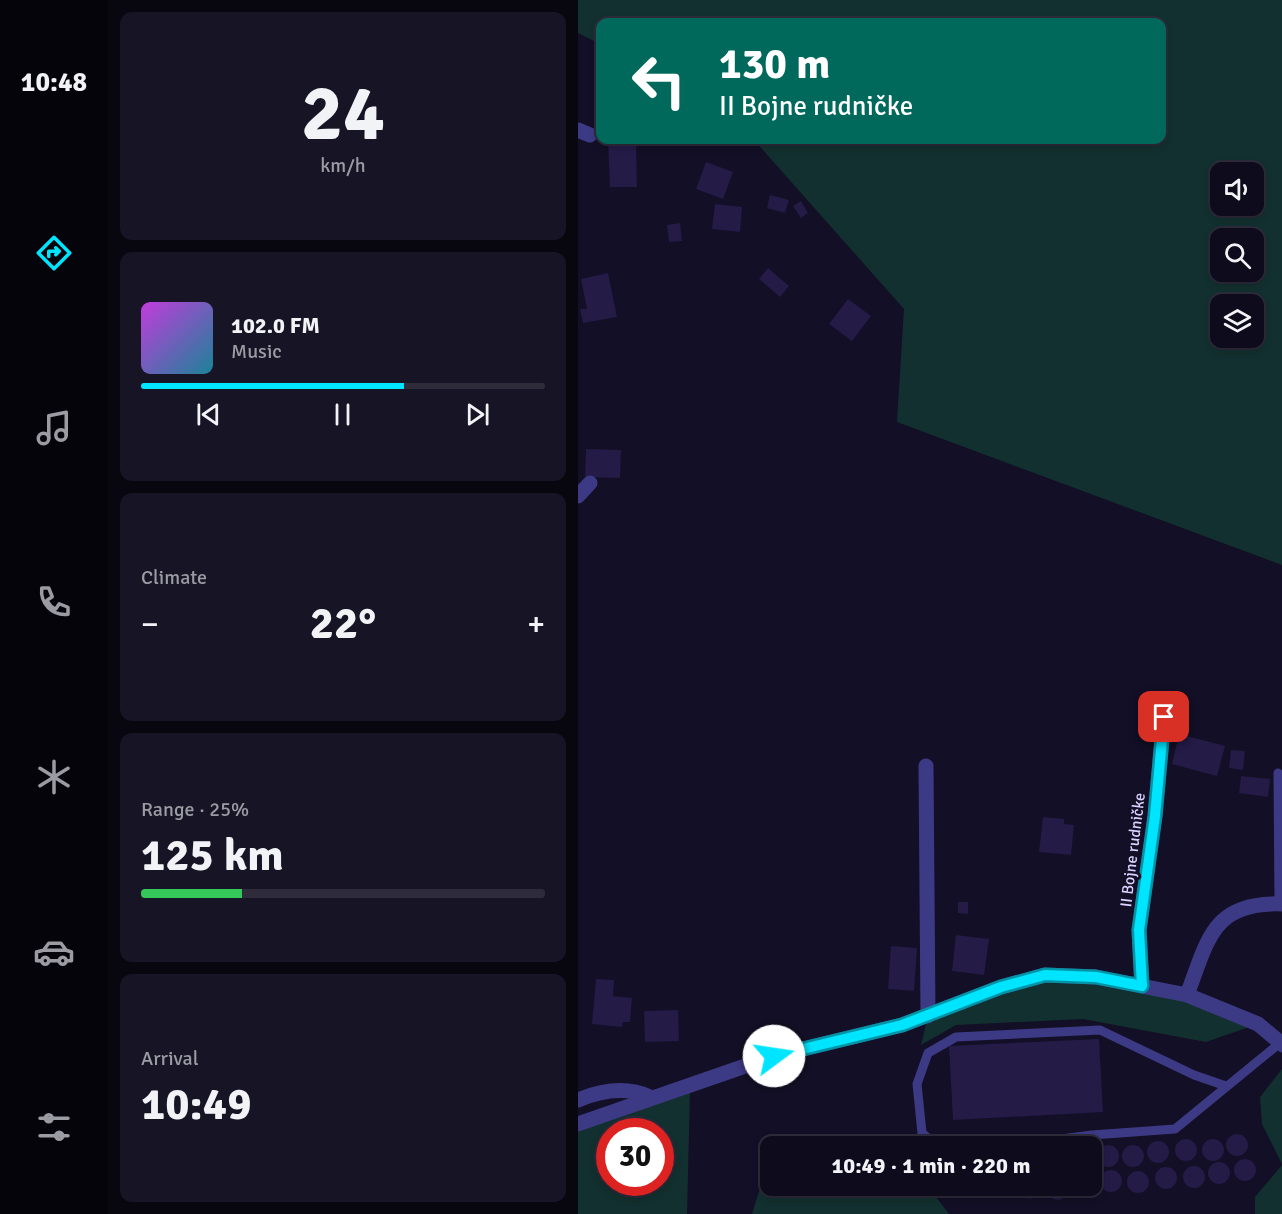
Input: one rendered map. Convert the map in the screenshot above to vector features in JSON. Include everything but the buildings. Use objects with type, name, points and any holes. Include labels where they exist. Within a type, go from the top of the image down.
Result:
[{"type":"street","points":[[578,496],[590,483]]},
{"type":"street","name":"II Bojne rudničke","points":[[1142,986],[1139,930],[1155,816],[1164,717]]},
{"type":"street","points":[[926,766],[928,1016]]},
{"type":"street","points":[[1187,995],[1211,932],[1218,925],[1244,906],[1281,904]]},
{"type":"street","points":[[578,1124],[650,1097],[774,1056],[902,1025],[1001,987],[1045,975],[1096,977],[1187,995],[1258,1024],[1281,1044]]},
{"type":"street","points":[[578,1100],[612,1089],[640,1093],[650,1097]]},
{"type":"lane","points":[[1278,773],[1281,904]]},
{"type":"lane","points":[[925,1136],[922,1133],[917,1084],[928,1053],[956,1038],[1100,1030],[1194,1075],[1226,1086]]},
{"type":"lane","points":[[1084,1136],[1175,1129],[1281,1044]]},
{"type":"green space","points":[[578,0],[1282,0],[1282,565],[897,422],[904,309],[758,144],[1166,144],[1166,18],[596,18],[596,42],[578,33]]},
{"type":"green space","points":[[1045,975],[1142,986],[1258,1024],[1206,1042],[1083,1019],[956,1025],[921,1045],[928,1016]]},
{"type":"green space","points":[[1282,1069],[1282,1164],[1262,1124],[1260,1097]]},
{"type":"green space","points":[[690,1092],[687,1214],[578,1214],[578,1124],[596,1119],[596,1196],[674,1196],[674,1118],[599,1118]]},
{"type":"green space","points":[[1282,1165],[1282,1214],[1255,1214],[1255,1197]]},
{"type":"green space","points":[[760,1188],[760,1196],[935,1196],[949,1214],[752,1214]]},
{"type":"route","points":[[774,1056],[902,1025],[1001,987],[1045,975],[1096,977],[1142,986],[1139,930],[1155,816],[1164,717]]}]
